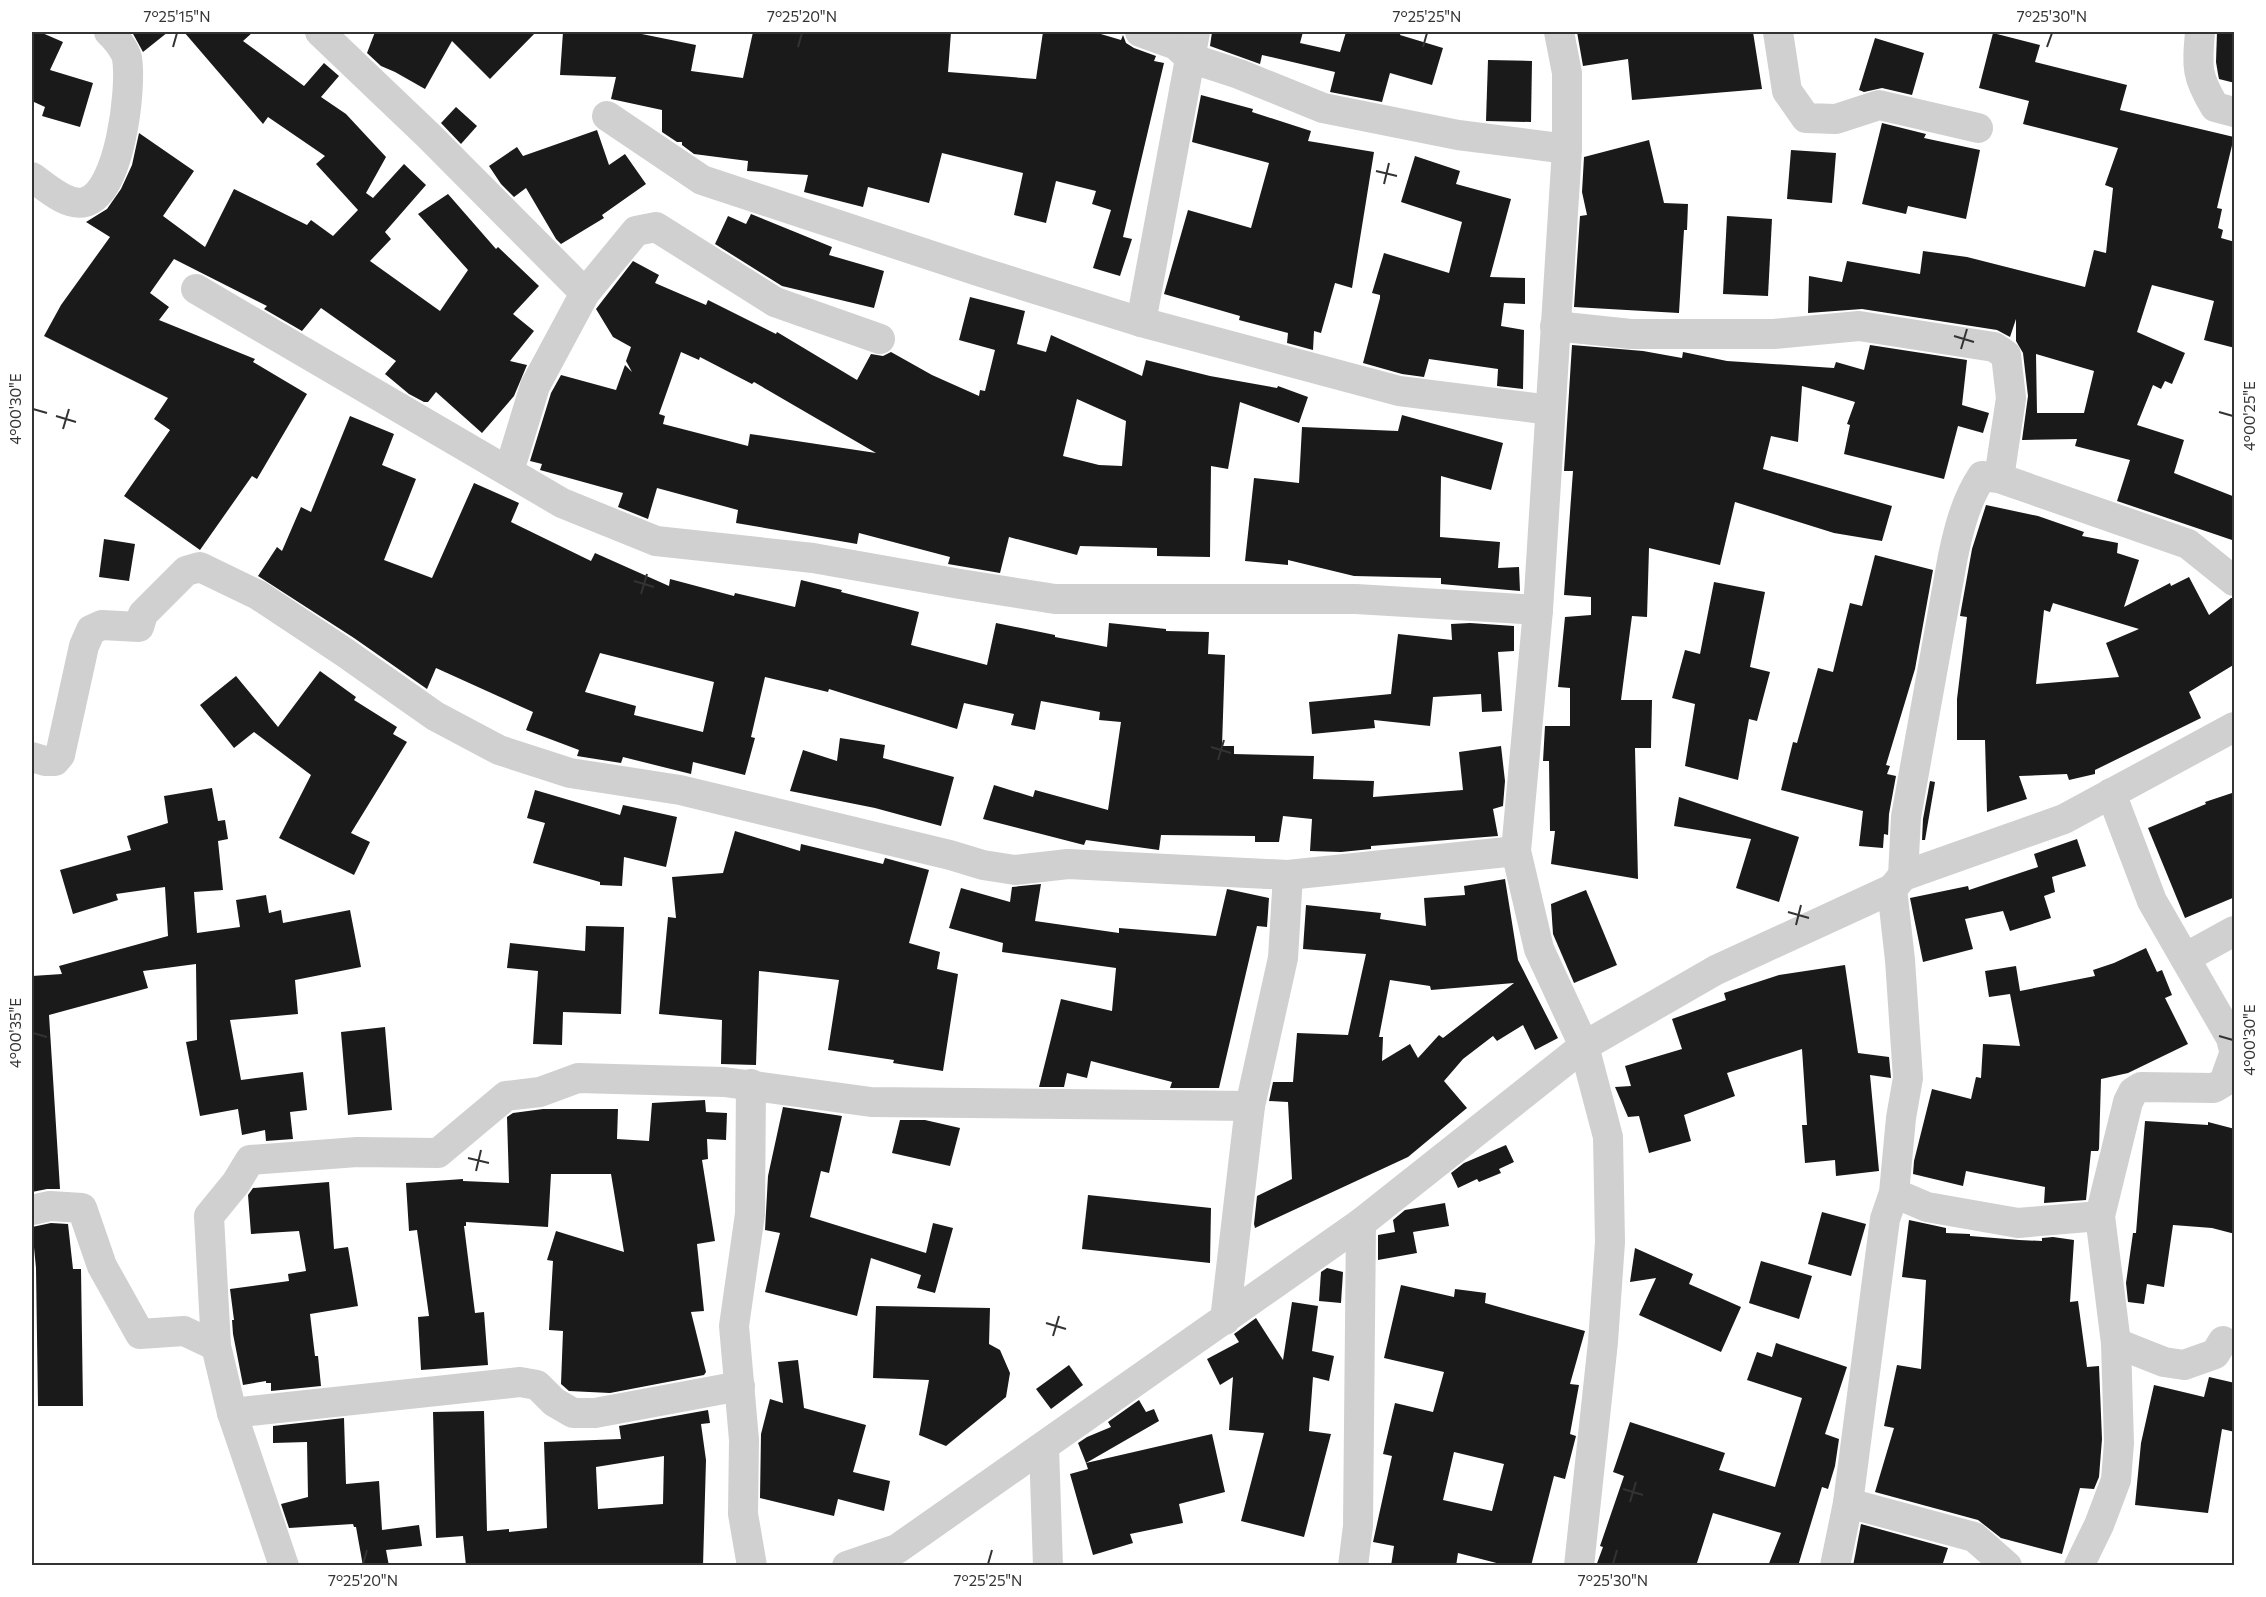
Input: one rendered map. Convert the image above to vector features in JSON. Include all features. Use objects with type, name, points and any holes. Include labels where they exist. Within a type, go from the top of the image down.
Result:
[{"type":"street","points":[[32,177],[69,201],[85,202],[98,194],[114,166],[128,101],[127,56],[109,32]]},
{"type":"street","points":[[320,32],[429,136],[585,293]]},
{"type":"street","points":[[1140,32],[1176,45],[1192,45],[1239,74],[1323,108],[1458,135],[1567,149]]},
{"type":"street","points":[[1559,32],[1567,73],[1567,149],[1538,610],[1516,851],[1539,948],[1584,1046],[1608,1137],[1610,1242],[1603,1342],[1579,1566]]},
{"type":"street","points":[[1778,32],[1787,91],[1806,118],[1836,119],[1879,105],[1978,128]]},
{"type":"street","points":[[2200,32],[2198,59],[2201,84],[2215,107],[2235,112]]},
{"type":"street","points":[[1141,322],[1192,45]]},
{"type":"street","points":[[607,116],[702,180],[1141,322],[1399,391],[1550,410]]},
{"type":"street","points":[[509,471],[535,386],[585,293],[636,231],[656,227],[775,302],[880,339]]},
{"type":"street","points":[[196,289],[562,503],[657,541],[813,558],[1055,599],[1356,599],[1538,610]]},
{"type":"street","points":[[1555,326],[1632,334],[1750,334],[1859,326],[1994,347],[2006,354],[2011,398],[1999,478]]},
{"type":"street","points":[[1835,1566],[1848,1503],[1885,1219],[1894,1193],[1900,1118],[1908,1078],[1900,960],[1898,882],[1906,817],[1959,530],[1973,489],[1982,476],[1999,478],[2188,544],[2235,581]]},
{"type":"street","points":[[32,757],[55,761],[60,755],[84,646],[91,630],[102,626],[139,627],[144,614],[186,571],[200,567],[258,595],[435,716],[499,750],[570,773],[680,790],[983,865],[1015,870],[1068,864],[1288,875],[1516,851]]},
{"type":"street","points":[[847,1566],[897,1558],[1044,1447],[1361,1223],[1584,1046],[1716,970],[1898,882],[2064,819],[2235,727]]},
{"type":"street","points":[[2079,1566],[2099,1525],[2116,1480],[2119,1443],[2116,1343],[2100,1216],[2133,1092],[2141,1087],[2214,1088],[2224,1082],[2235,1052],[2231,1038],[2152,901],[2111,793]]},
{"type":"street","points":[[1225,1320],[1250,1106],[1282,958],[1288,875]]},
{"type":"street","points":[[2185,958],[2235,931]]},
{"type":"street","points":[[284,1566],[232,1413],[216,1346],[209,1216],[250,1160],[357,1152],[438,1153],[506,1096],[540,1092],[578,1078],[751,1084],[871,1102],[1250,1106]]},
{"type":"street","points":[[751,1084],[750,1214],[734,1326],[744,1440],[743,1514],[752,1566]]},
{"type":"street","points":[[1894,1193],[1927,1207],[2018,1223],[2100,1216]]},
{"type":"street","points":[[32,1210],[50,1206],[82,1208],[102,1266],[140,1334],[184,1331],[216,1346]]},
{"type":"street","points":[[1353,1566],[1358,1526],[1361,1223]]},
{"type":"street","points":[[2116,1343],[2164,1362],[2184,1365],[2215,1354],[2223,1341]]},
{"type":"street","points":[[232,1413],[520,1382],[537,1385],[554,1402],[573,1413],[595,1413],[740,1386]]},
{"type":"street","points":[[1044,1447],[1048,1566]]},
{"type":"street","points":[[1848,1503],[1974,1537],[2007,1566]]},
{"type":"building","points":[[32,32],[40,32],[63,42],[50,70],[93,83],[80,127],[42,116],[45,107],[34,102],[32,108]]},
{"type":"building","points":[[132,32],[168,32],[143,52]]},
{"type":"building","points":[[184,32],[253,32],[243,41],[304,86],[324,63],[339,76],[321,97],[346,114],[386,157],[366,193],[373,198],[404,164],[426,185],[385,232],[391,239],[370,261],[440,311],[468,270],[418,214],[448,194],[496,249],[498,247],[539,286],[513,314],[534,331],[510,361],[527,365],[514,396],[482,433],[436,392],[428,402],[409,394],[385,374],[396,361],[321,308],[302,331],[264,309],[267,306],[174,259],[150,293],[169,307],[159,320],[255,359],[253,362],[307,394],[257,479],[252,476],[200,550],[124,496],[170,430],[154,419],[168,398],[44,336],[61,305],[110,237],[86,222],[107,209],[121,189],[132,165],[139,133],[194,171],[163,216],[205,247],[234,189],[307,225],[311,220],[333,236],[358,210],[316,164],[325,156],[268,117],[263,124]]},
{"type":"building","points":[[375,32],[536,32],[490,79],[452,41],[425,89],[381,66],[367,53]]},
{"type":"building","points":[[563,32],[632,32],[696,45],[691,71],[743,78],[753,32],[951,32],[948,72],[1036,79],[1043,32],[1094,32],[1121,40],[1123,35],[1126,43],[1156,56],[1154,61],[1164,63],[1123,237],[1132,239],[1120,276],[1093,268],[1111,210],[1092,204],[1096,191],[1056,181],[1046,223],[1014,215],[1023,173],[942,153],[929,203],[868,187],[863,207],[804,192],[808,175],[747,171],[748,161],[694,154],[682,145],[682,142],[677,142],[662,132],[662,110],[611,99],[616,77],[560,75]]},
{"type":"building","points":[[1212,32],[1303,32],[1300,43],[1340,52],[1346,32],[1401,32],[1400,35],[1443,48],[1432,85],[1390,73],[1382,102],[1330,92],[1335,72],[1262,55],[1260,64],[1210,46]]},
{"type":"building","points":[[1577,32],[1753,32],[1762,89],[1632,100],[1628,59],[1583,66]]},
{"type":"building","points":[[2217,32],[2235,32],[2235,83],[2219,79],[2216,62]]},
{"type":"building","points":[[1993,33],[2040,45],[2035,62],[2127,85],[2120,110],[2234,137],[2217,208],[2222,209],[2218,228],[2223,230],[2221,238],[2235,242],[2235,348],[2204,340],[2214,301],[2152,285],[2137,332],[2185,353],[2172,384],[2165,381],[2161,389],[2153,385],[2137,425],[2184,440],[2174,473],[2235,497],[2235,541],[2117,501],[2130,460],[2075,446],[2077,439],[2022,440],[2028,396],[2023,353],[2016,341],[2016,319],[2010,337],[1997,330],[1862,309],[1808,313],[1809,276],[1842,282],[1847,261],[1920,274],[1923,251],[1967,257],[2085,287],[2094,250],[2106,253],[2113,188],[2105,185],[2118,148],[2023,124],[2029,101],[1979,88]],"holes":[[[2036,354],[2094,371],[2084,413],[2037,413]]]},
{"type":"building","points":[[1875,38],[1924,53],[1912,95],[1882,88],[1864,92],[1859,90]]},
{"type":"building","points":[[1488,60],[1532,61],[1531,122],[1486,121]]},
{"type":"building","points":[[1201,95],[1253,109],[1252,112],[1311,131],[1308,141],[1374,152],[1352,288],[1335,283],[1321,333],[1314,331],[1313,350],[1287,343],[1288,333],[1239,320],[1240,316],[1164,294],[1188,210],[1251,228],[1269,163],[1192,142]]},
{"type":"building","points":[[456,107],[477,126],[461,144],[441,123]]},
{"type":"building","points":[[1882,123],[1926,134],[1924,138],[1980,150],[1966,219],[1908,206],[1906,214],[1862,204]]},
{"type":"building","points":[[597,130],[609,165],[625,154],[646,184],[602,215],[604,218],[561,244],[526,188],[514,197],[501,184],[489,166],[517,147],[523,156]]},
{"type":"building","points":[[1649,140],[1664,203],[1688,204],[1687,230],[1684,230],[1679,313],[1574,307],[1580,216],[1587,215],[1582,192],[1584,157]]},
{"type":"building","points":[[1791,150],[1836,153],[1832,203],[1787,199]]},
{"type":"building","points":[[1415,156],[1460,171],[1456,184],[1511,199],[1490,277],[1525,278],[1525,304],[1504,303],[1501,326],[1524,330],[1523,389],[1497,386],[1498,369],[1429,359],[1424,377],[1402,374],[1363,363],[1380,298],[1380,295],[1372,293],[1384,253],[1449,273],[1462,222],[1401,202]]},
{"type":"building","points":[[751,214],[832,247],[829,255],[884,271],[874,308],[782,286],[715,244],[728,216],[746,224]]},
{"type":"building","points":[[1727,216],[1772,219],[1768,296],[1723,294]]},
{"type":"building","points":[[633,261],[659,275],[655,283],[706,305],[708,300],[776,334],[777,332],[857,380],[871,354],[883,356],[891,352],[932,375],[979,396],[980,390],[985,391],[995,350],[959,340],[970,297],[1025,311],[1017,344],[1046,352],[1051,335],[1142,376],[1146,360],[1210,376],[1277,388],[1278,386],[1308,397],[1299,423],[1240,402],[1228,469],[1211,466],[1210,557],[1157,556],[1157,548],[1080,546],[1077,555],[1009,537],[1000,573],[948,564],[950,557],[859,533],[857,544],[736,523],[738,510],[657,488],[648,519],[618,507],[623,493],[540,470],[542,464],[530,461],[551,393],[561,375],[616,390],[625,365],[632,372],[626,361],[631,347],[613,337],[596,309]],"holes":[[[681,352],[699,360],[700,357],[752,384],[754,382],[876,453],[750,434],[748,446],[663,424],[665,416],[659,414]],[[1077,399],[1126,421],[1122,466],[1099,465],[1063,456]]]},
{"type":"building","points":[[1572,345],[1643,351],[1682,358],[1683,352],[1727,361],[1834,368],[1836,362],[1864,370],[1870,345],[1967,360],[1962,405],[1989,413],[1983,433],[1958,426],[1944,479],[1844,454],[1850,425],[1847,424],[1855,402],[1802,386],[1798,442],[1771,436],[1763,469],[1892,506],[1882,541],[1834,533],[1735,502],[1720,565],[1649,548],[1647,617],[1632,616],[1621,700],[1652,700],[1651,748],[1635,748],[1638,879],[1551,864],[1555,831],[1550,831],[1549,761],[1543,761],[1545,726],[1570,726],[1570,688],[1558,687],[1565,617],[1591,615],[1591,597],[1564,595],[1573,471],[1564,471]]},
{"type":"building","points":[[1402,415],[1503,443],[1491,490],[1441,476],[1440,537],[1500,542],[1498,568],[1519,567],[1520,591],[1441,584],[1441,578],[1354,576],[1288,560],[1288,565],[1245,561],[1254,478],[1299,483],[1302,427],[1398,431]]},
{"type":"building","points":[[350,416],[394,434],[382,465],[416,479],[384,560],[432,578],[474,483],[519,503],[511,522],[591,561],[595,553],[669,586],[670,579],[734,596],[735,593],[795,607],[801,580],[842,590],[841,592],[919,612],[911,645],[987,665],[996,623],[1107,647],[1109,623],[1166,629],[1166,631],[1209,632],[1208,654],[1225,655],[1222,746],[1234,746],[1234,754],[1314,756],[1313,779],[1374,781],[1373,797],[1463,790],[1459,752],[1501,746],[1505,781],[1503,806],[1493,809],[1498,836],[1371,846],[1371,849],[1341,852],[1310,851],[1312,819],[1283,816],[1279,842],[1255,842],[1255,836],[1161,835],[1159,850],[1086,840],[1084,845],[983,819],[994,785],[1033,797],[1035,790],[1108,810],[1121,722],[1099,720],[1100,712],[1041,701],[1035,730],[1011,725],[1014,714],[964,703],[957,729],[829,689],[828,692],[765,677],[751,737],[755,738],[745,775],[693,762],[691,774],[623,757],[621,763],[577,756],[579,750],[526,730],[533,712],[436,668],[427,689],[354,638],[258,576],[277,547],[282,551],[301,507],[311,512]],"holes":[[[600,653],[714,682],[703,732],[634,715],[636,706],[585,692]]]},
{"type":"building","points":[[1986,505],[2038,516],[2084,532],[2082,536],[2118,543],[2117,553],[2139,560],[2124,607],[2170,583],[2171,586],[2189,577],[2209,615],[2231,598],[2235,598],[2235,664],[2189,692],[2201,718],[2095,770],[2095,774],[2069,780],[2067,774],[2019,776],[2027,799],[1987,812],[1985,740],[1957,740],[1957,699],[1967,617],[1960,616],[1972,549]],"holes":[[[2053,603],[2139,629],[2106,643],[2119,677],[2036,684],[2044,610],[2050,612]]]},
{"type":"building","points":[[104,539],[135,544],[129,581],[99,577]]},
{"type":"building","points":[[1875,555],[1933,570],[1915,669],[1886,765],[1890,766],[1887,774],[1896,776],[1889,814],[1888,835],[1884,834],[1883,848],[1859,846],[1863,811],[1781,790],[1793,742],[1797,743],[1818,668],[1833,672],[1850,603],[1862,606]]},
{"type":"building","points":[[1714,582],[1765,592],[1750,667],[1770,672],[1757,721],[1749,719],[1738,780],[1685,766],[1695,704],[1672,698],[1685,650],[1700,654]]},
{"type":"building","points":[[1451,624],[1514,626],[1514,651],[1498,652],[1502,711],[1482,712],[1481,694],[1433,697],[1430,726],[1374,720],[1375,728],[1312,734],[1309,702],[1391,694],[1398,634],[1452,640]]},
{"type":"building","points":[[320,671],[356,697],[354,700],[397,727],[393,734],[407,742],[351,833],[370,842],[354,875],[279,838],[311,775],[254,732],[234,748],[200,705],[236,676],[278,727]]},
{"type":"building","points":[[840,738],[885,745],[883,758],[954,777],[941,826],[875,808],[790,791],[803,750],[837,761]]},
{"type":"building","points":[[1930,781],[1935,782],[1925,840],[1922,840],[1923,819]]},
{"type":"building","points":[[212,788],[218,821],[225,820],[228,839],[218,841],[223,890],[194,892],[197,933],[240,927],[236,900],[266,895],[269,913],[281,910],[283,923],[350,910],[361,967],[295,980],[298,1014],[230,1020],[241,1080],[303,1072],[307,1110],[290,1112],[293,1139],[266,1141],[265,1130],[242,1135],[238,1109],[200,1116],[186,1042],[197,1040],[196,964],[143,971],[148,988],[49,1015],[60,1189],[32,1192],[32,976],[62,974],[59,966],[168,936],[165,887],[116,894],[118,900],[73,914],[60,870],[131,850],[127,836],[168,823],[164,796]]},
{"type":"building","points":[[535,790],[620,815],[623,805],[677,817],[666,867],[624,857],[622,886],[600,885],[600,882],[533,863],[545,823],[527,818]]},
{"type":"building","points":[[2235,792],[2235,897],[2185,918],[2148,828],[2206,804],[2205,802]]},
{"type":"building","points":[[1679,797],[1799,837],[1779,902],[1736,888],[1751,839],[1674,826]]},
{"type":"building","points":[[735,831],[800,851],[801,844],[883,864],[885,858],[929,870],[909,943],[940,952],[937,969],[958,974],[943,1071],[893,1063],[894,1060],[828,1050],[839,980],[759,971],[756,1065],[721,1064],[722,1020],[659,1014],[668,917],[676,918],[672,877],[723,873]]},
{"type":"building","points":[[2077,839],[2086,866],[2052,877],[2055,892],[2044,896],[2051,918],[2010,931],[2003,911],[1965,919],[1973,949],[1923,962],[1910,898],[1968,886],[1969,890],[2038,867],[2034,854]]},
{"type":"building","points":[[1505,879],[1518,960],[1558,1038],[1535,1050],[1523,1025],[1497,1041],[1493,1036],[1463,1059],[1444,1081],[1467,1108],[1408,1157],[1255,1228],[1257,1196],[1292,1179],[1288,1102],[1269,1101],[1273,1082],[1293,1082],[1297,1033],[1348,1035],[1366,954],[1303,949],[1306,905],[1381,913],[1380,919],[1426,926],[1424,898],[1465,895],[1464,886]],"holes":[[[1390,980],[1430,986],[1431,990],[1514,983],[1443,1038],[1439,1035],[1418,1058],[1410,1044],[1382,1061],[1383,1037],[1379,1037]]]},
{"type":"building","points":[[1041,884],[1035,921],[1119,933],[1119,928],[1216,936],[1227,889],[1269,898],[1267,927],[1257,926],[1219,1088],[1170,1088],[1172,1082],[1091,1061],[1087,1078],[1067,1073],[1064,1087],[1039,1087],[1061,999],[1112,1011],[1116,968],[1002,952],[1003,943],[949,928],[961,888],[1010,902],[1012,887]]},
{"type":"building","points":[[1586,890],[1617,965],[1574,983],[1553,934],[1551,904]]},
{"type":"building","points":[[586,926],[624,927],[621,1014],[563,1012],[562,1045],[533,1044],[538,971],[507,968],[510,943],[585,951]]},
{"type":"building","points":[[2146,948],[2157,972],[2162,970],[2172,995],[2165,998],[2188,1044],[2128,1073],[2101,1079],[2099,1149],[2091,1151],[2086,1200],[2044,1203],[2045,1187],[1966,1171],[1963,1186],[1913,1174],[1914,1161],[1932,1089],[1971,1099],[1976,1077],[1981,1078],[1983,1044],[2020,1046],[2010,994],[1989,997],[1985,971],[2016,966],[2020,991],[2095,976],[2093,970]]},
{"type":"building","points":[[1845,965],[1858,1053],[1889,1057],[1891,1078],[1870,1075],[1879,1171],[1836,1176],[1835,1160],[1805,1163],[1802,1125],[1807,1125],[1802,1049],[1727,1073],[1735,1096],[1684,1115],[1691,1141],[1649,1153],[1639,1116],[1628,1117],[1615,1087],[1631,1086],[1625,1066],[1682,1049],[1672,1019],[1726,1000],[1724,993],[1779,975]]},
{"type":"building","points":[[385,1027],[392,1110],[348,1115],[341,1032]]},
{"type":"building","points":[[705,1100],[706,1112],[727,1113],[726,1140],[707,1139],[708,1159],[702,1160],[715,1241],[697,1244],[704,1311],[691,1312],[706,1372],[704,1375],[610,1393],[569,1391],[561,1384],[563,1331],[549,1330],[553,1261],[547,1260],[556,1231],[624,1252],[611,1174],[551,1174],[548,1227],[466,1222],[464,1226],[475,1313],[484,1312],[488,1365],[421,1370],[418,1317],[429,1316],[417,1230],[409,1231],[406,1183],[463,1179],[463,1181],[509,1183],[507,1117],[513,1113],[543,1109],[618,1109],[617,1139],[649,1141],[652,1103]]},
{"type":"building","points":[[783,1107],[842,1116],[829,1173],[821,1171],[810,1217],[926,1253],[933,1223],[953,1228],[935,1293],[917,1288],[921,1275],[871,1258],[857,1316],[765,1292],[780,1233],[765,1230],[768,1176]]},
{"type":"building","points":[[900,1120],[925,1120],[960,1128],[950,1166],[892,1153]]},
{"type":"building","points":[[2145,1121],[2208,1125],[2208,1122],[2235,1129],[2235,1234],[2212,1228],[2173,1225],[2164,1287],[2147,1284],[2144,1304],[2128,1302],[2126,1283],[2133,1233],[2136,1233]]},
{"type":"building","points":[[1506,1145],[1514,1162],[1499,1169],[1501,1173],[1479,1182],[1477,1179],[1458,1188],[1451,1173],[1464,1163]]},
{"type":"building","points":[[329,1182],[334,1249],[348,1247],[358,1306],[310,1314],[321,1386],[271,1391],[271,1383],[266,1383],[266,1381],[243,1385],[233,1334],[232,1320],[234,1320],[230,1289],[289,1281],[288,1274],[306,1271],[299,1231],[251,1234],[248,1195],[253,1188]]},
{"type":"building","points":[[1088,1195],[1211,1208],[1210,1263],[1082,1249]]},
{"type":"building","points":[[1445,1203],[1449,1226],[1413,1232],[1417,1253],[1378,1260],[1378,1235],[1395,1232],[1393,1220],[1405,1210]]},
{"type":"building","points":[[1822,1212],[1866,1224],[1851,1276],[1808,1264]]},
{"type":"building","points":[[1909,1220],[1946,1228],[1946,1233],[1970,1234],[1970,1236],[2042,1241],[2042,1238],[2053,1237],[2074,1240],[2070,1302],[2078,1301],[2087,1367],[2099,1366],[2102,1439],[2099,1477],[2094,1489],[2080,1488],[2062,1554],[2001,1538],[1978,1520],[1875,1492],[1894,1428],[1884,1426],[1897,1365],[1921,1369],[1926,1280],[1902,1277]]},
{"type":"building","points":[[51,1223],[68,1224],[73,1269],[81,1269],[83,1406],[38,1406],[36,1268],[32,1227]]},
{"type":"building","points":[[1635,1248],[1693,1274],[1689,1284],[1741,1307],[1721,1352],[1639,1315],[1656,1278],[1630,1282]]},
{"type":"building","points":[[1761,1261],[1812,1276],[1799,1319],[1749,1303]]},
{"type":"building","points":[[1327,1268],[1343,1272],[1341,1303],[1319,1301],[1321,1272]]},
{"type":"building","points":[[1401,1285],[1454,1297],[1455,1289],[1486,1293],[1485,1303],[1585,1331],[1570,1384],[1579,1385],[1570,1434],[1576,1436],[1565,1479],[1554,1476],[1531,1566],[1508,1566],[1458,1553],[1456,1566],[1391,1566],[1394,1546],[1373,1542],[1392,1456],[1383,1454],[1395,1403],[1433,1412],[1444,1372],[1384,1358]],"holes":[[[1454,1452],[1504,1464],[1492,1511],[1443,1500]]]},
{"type":"building","points":[[1292,1302],[1318,1306],[1312,1351],[1334,1356],[1329,1381],[1313,1377],[1309,1431],[1331,1434],[1304,1537],[1241,1521],[1264,1433],[1229,1430],[1233,1377],[1220,1385],[1207,1359],[1239,1342],[1234,1334],[1256,1318],[1283,1360]]},
{"type":"building","points":[[876,1306],[990,1308],[989,1344],[1000,1350],[1010,1373],[1006,1397],[946,1446],[919,1435],[929,1380],[873,1378]]},
{"type":"building","points":[[1776,1343],[1847,1367],[1825,1434],[1839,1439],[1835,1466],[1828,1489],[1822,1487],[1798,1566],[1768,1566],[1781,1533],[1713,1513],[1696,1566],[1596,1566],[1603,1547],[1600,1546],[1624,1476],[1613,1472],[1630,1422],[1725,1453],[1719,1470],[1775,1487],[1802,1398],[1747,1380],[1757,1352],[1772,1357]]},
{"type":"building","points":[[798,1360],[804,1408],[866,1425],[853,1472],[890,1481],[884,1511],[838,1499],[834,1516],[760,1498],[761,1434],[770,1399],[783,1403],[778,1362]]},
{"type":"building","points":[[1069,1365],[1083,1385],[1051,1409],[1036,1389]]},
{"type":"building","points":[[2209,1377],[2235,1383],[2235,1432],[2222,1429],[2208,1513],[2135,1505],[2141,1443],[2154,1385],[2204,1397]]},
{"type":"building","points":[[1139,1400],[1146,1412],[1154,1409],[1159,1421],[1086,1463],[1078,1443],[1111,1427],[1108,1422]]},
{"type":"building","points":[[708,1410],[710,1423],[701,1424],[706,1460],[703,1566],[466,1566],[463,1536],[436,1538],[433,1412],[484,1411],[487,1531],[509,1529],[509,1532],[547,1528],[544,1442],[621,1439],[619,1426]],"holes":[[[664,1456],[663,1504],[598,1509],[596,1467]]]},
{"type":"building","points":[[344,1418],[346,1484],[379,1481],[382,1530],[419,1525],[422,1546],[386,1550],[389,1566],[363,1566],[356,1527],[353,1524],[289,1528],[281,1504],[308,1497],[307,1442],[273,1443],[273,1426]]},
{"type":"building","points":[[1212,1434],[1225,1492],[1179,1504],[1183,1523],[1130,1534],[1133,1543],[1093,1555],[1070,1474],[1088,1469],[1086,1463]]},
{"type":"building","points":[[1861,1524],[1948,1548],[1942,1566],[1853,1566]]}]
